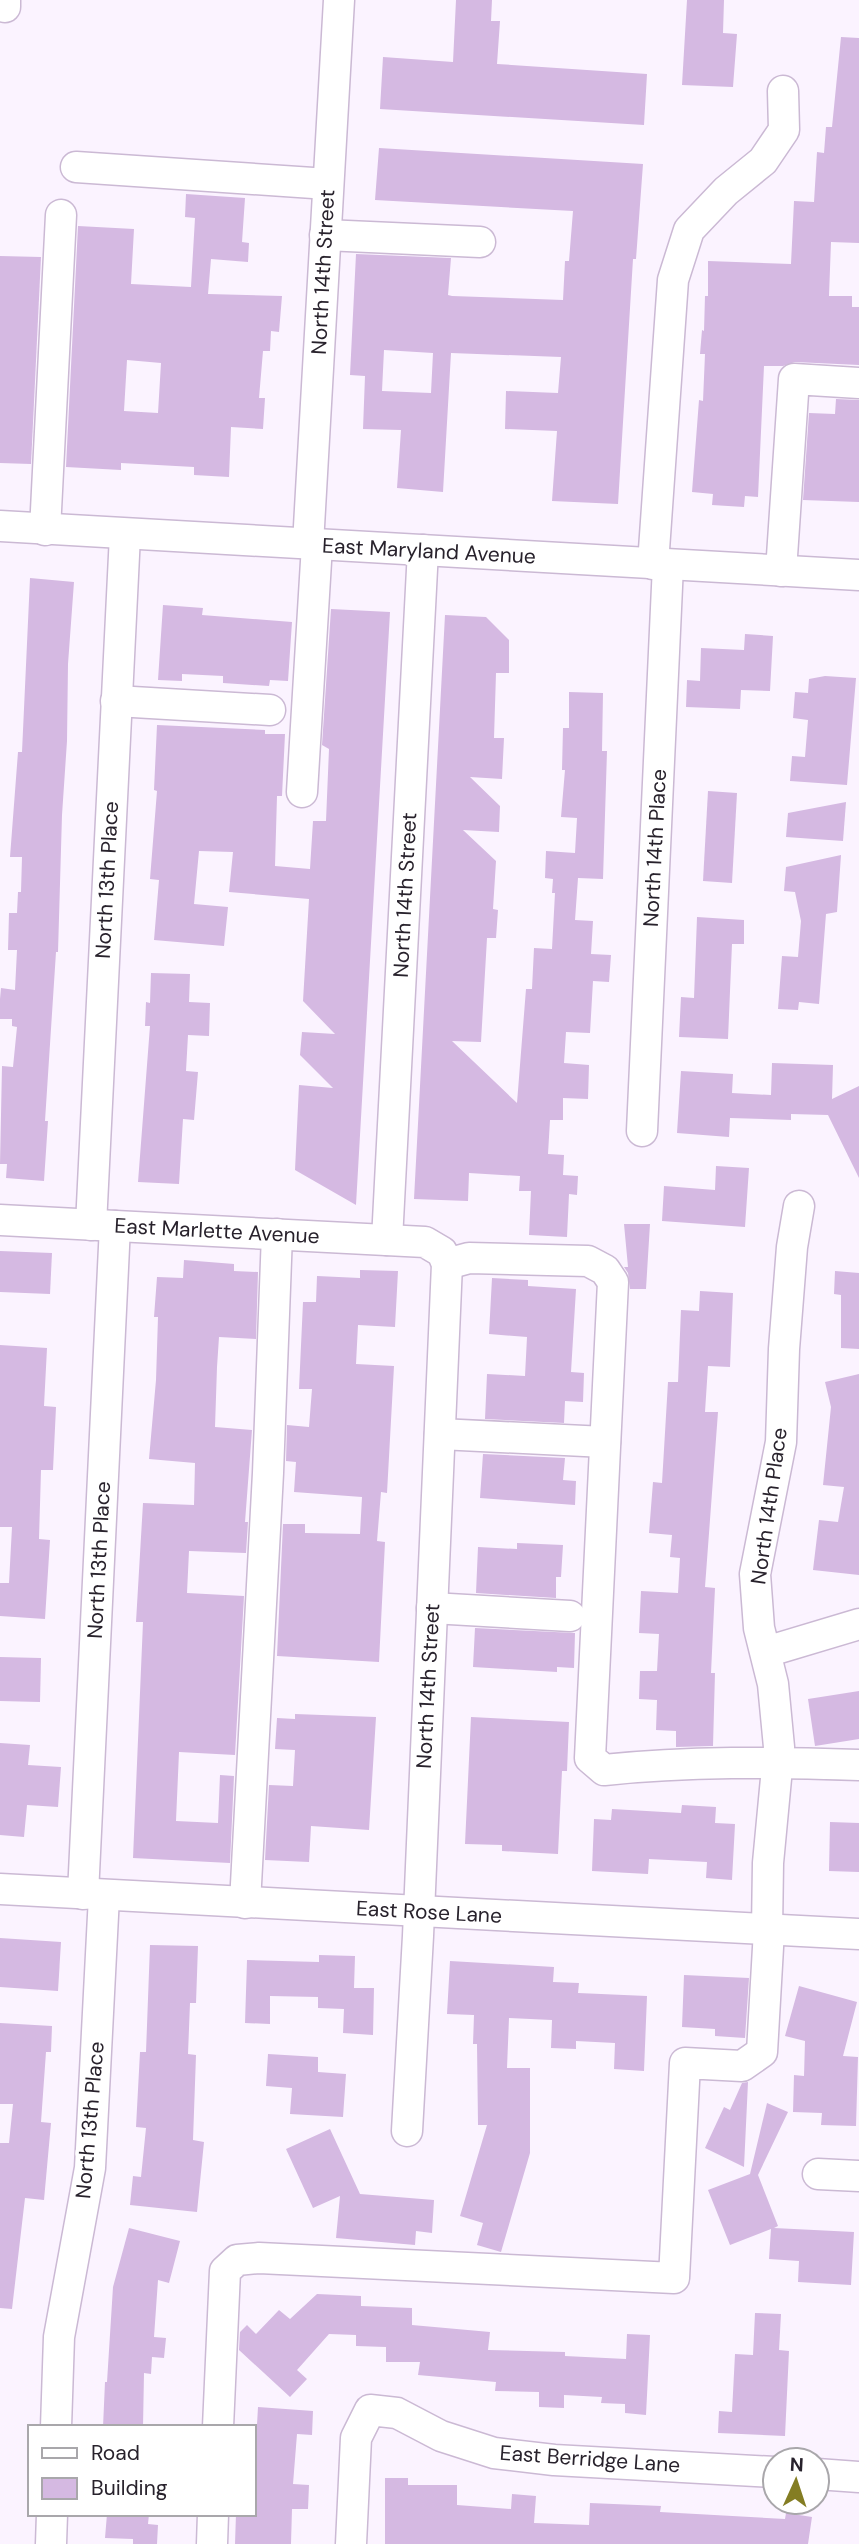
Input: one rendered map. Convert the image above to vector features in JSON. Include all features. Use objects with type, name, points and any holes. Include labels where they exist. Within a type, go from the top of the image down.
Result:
[{"type":"street","name":"North 14th Street","points":[[302,792],[328,184],[339,0]]},
{"type":"street","name":"North 14th Place","points":[[642,1131],[673,280],[689,230],[726,191],[764,161],[784,130],[783,91]]},
{"type":"street","points":[[76,167],[328,184]]},
{"type":"street","points":[[45,530],[61,215]]},
{"type":"street","points":[[326,236],[480,242]]},
{"type":"street","points":[[781,571],[794,379],[859,383]]},
{"type":"street","name":"East Maryland Avenue","points":[[0,527],[859,575]]},
{"type":"street","name":"North 13th Place","points":[[56,2425],[59,2337],[90,2168],[103,1226],[116,701],[125,535]]},
{"type":"street","name":"North 14th Street","points":[[387,1240],[423,550]]},
{"type":"street","points":[[116,701],[270,710]]},
{"type":"street","name":"North 14th Place","points":[[218,2425],[225,2271],[237,2260],[259,2258],[674,2278],[685,2063],[742,2066],[762,2052],[768,1930],[768,1863],[778,1763],[774,1684],[759,1628],[755,1574],[781,1442],[784,1349],[792,1247],[799,1206]]},
{"type":"street","name":"East Marlette Avenue","points":[[0,1220],[425,1242],[440,1255],[588,1261],[605,1270],[613,1282],[590,1758],[604,1770],[647,1766],[778,1763]]},
{"type":"street","points":[[245,1903],[266,1514],[277,1234]]},
{"type":"street","name":"North 14th Street","points":[[407,2131],[440,1434],[440,1255]]},
{"type":"street","points":[[440,1434],[605,1442]]},
{"type":"street","points":[[432,1608],[570,1616]]},
{"type":"street","points":[[766,1652],[859,1624]]},
{"type":"street","points":[[778,1763],[859,1765]]},
{"type":"street","name":"East Rose Lane","points":[[0,1889],[859,1934]]},
{"type":"street","points":[[818,2174],[859,2176]]},
{"type":"street","name":"East Berridge Lane","points":[[351,2544],[356,2438],[370,2410],[397,2413],[441,2436],[494,2453],[554,2460],[761,2471]]},
{"type":"street","points":[[831,2475],[859,2477]]},
{"type":"street","points":[[51,2544],[52,2516]]},
{"type":"street","points":[[212,2544],[214,2516]]},
{"type":"building","points":[[456,0],[492,0],[491,21],[500,21],[497,64],[647,74],[644,125],[380,109],[383,57],[453,62]]},
{"type":"building","points":[[687,0],[724,0],[723,33],[737,34],[733,87],[682,85]]},
{"type":"building","points":[[841,37],[859,38],[859,243],[831,242],[829,296],[852,296],[852,307],[859,307],[859,365],[795,362],[783,366],[764,366],[758,497],[745,496],[744,507],[712,505],[713,494],[692,492],[699,400],[703,401],[705,354],[700,354],[705,296],[708,296],[708,261],[791,264],[794,201],[814,202],[817,152],[824,153],[826,127],[832,127]]},
{"type":"building","points":[[379,148],[643,164],[636,259],[633,259],[618,504],[552,501],[557,431],[505,429],[506,391],[558,393],[561,357],[451,353],[443,492],[397,488],[401,430],[363,429],[365,376],[350,375],[356,254],[451,258],[448,295],[452,296],[563,300],[565,261],[569,261],[573,211],[375,200]],"holes":[[[384,350],[433,353],[431,393],[382,391]]]},
{"type":"building","points":[[186,194],[245,198],[242,242],[249,243],[248,262],[211,259],[208,294],[282,296],[279,332],[271,331],[270,351],[263,351],[259,398],[265,398],[263,429],[231,427],[229,477],[194,475],[194,467],[121,463],[121,470],[66,467],[78,226],[134,229],[131,284],[191,287],[195,218],[185,217]],"holes":[[[127,360],[161,363],[158,413],[124,411]]]},
{"type":"building","points":[[0,256],[41,257],[31,464],[0,463]]},
{"type":"building","points":[[836,399],[859,400],[859,502],[803,500],[809,413],[835,414]]},
{"type":"building","points":[[30,578],[74,582],[68,664],[58,952],[45,1121],[48,1121],[44,1181],[6,1178],[7,1164],[0,1164],[2,1066],[13,1067],[17,1027],[12,1026],[12,1019],[0,1019],[0,999],[1,988],[15,990],[17,950],[8,950],[9,913],[17,913],[18,892],[21,892],[22,857],[10,857],[18,752],[22,752]]},
{"type":"building","points":[[163,605],[203,608],[202,615],[292,622],[288,681],[270,680],[269,686],[223,683],[223,676],[182,674],[182,681],[158,680]]},
{"type":"building","points":[[331,609],[390,612],[356,1205],[295,1170],[299,1085],[333,1088],[300,1055],[302,1032],[335,1034],[303,1001],[309,899],[229,892],[233,852],[199,851],[194,904],[228,907],[224,946],[154,940],[159,880],[150,879],[157,791],[154,790],[157,725],[265,730],[265,734],[285,734],[282,796],[277,796],[275,866],[310,869],[313,821],[326,821],[329,749],[322,745]]},
{"type":"building","points":[[445,615],[486,617],[509,640],[509,673],[496,673],[494,738],[504,738],[502,779],[470,777],[500,806],[499,832],[463,830],[496,861],[493,909],[498,910],[496,938],[487,938],[481,1042],[452,1041],[517,1103],[526,989],[532,989],[534,948],[552,949],[555,893],[552,893],[553,879],[545,878],[546,851],[575,853],[577,818],[561,817],[565,770],[562,770],[563,728],[569,728],[569,692],[603,693],[602,751],[607,751],[603,879],[578,878],[575,920],[593,921],[591,954],[611,955],[609,982],[593,981],[590,1033],[566,1032],[564,1063],[589,1065],[588,1099],[563,1098],[563,1120],[550,1120],[548,1154],[564,1155],[563,1175],[578,1176],[577,1195],[569,1194],[567,1237],[529,1235],[531,1191],[519,1191],[520,1176],[469,1173],[468,1201],[414,1199]]},
{"type":"building","points":[[745,634],[773,636],[770,691],[741,690],[740,709],[686,707],[687,680],[700,681],[701,648],[744,650]]},
{"type":"building","points":[[825,676],[856,678],[847,785],[790,781],[792,756],[805,757],[808,720],[793,718],[795,692],[808,693],[809,679]]},
{"type":"building","points":[[708,791],[737,793],[732,883],[703,881]]},
{"type":"building","points":[[846,802],[843,841],[786,837],[788,813]]},
{"type":"building","points":[[841,855],[837,912],[826,914],[819,1004],[799,1002],[798,1010],[778,1009],[782,956],[798,957],[801,921],[795,892],[784,891],[786,867]]},
{"type":"building","points":[[697,917],[744,920],[744,944],[732,944],[728,1039],[679,1037],[681,997],[694,998]]},
{"type":"building","points":[[151,973],[190,974],[189,1002],[210,1003],[209,1036],[188,1035],[186,1071],[198,1072],[194,1120],[183,1119],[179,1184],[138,1182],[150,1026],[145,1026],[146,1002],[150,1003]]},
{"type":"building","points":[[772,1063],[833,1065],[832,1099],[859,1086],[859,1178],[828,1115],[791,1114],[791,1120],[730,1118],[729,1137],[677,1133],[681,1071],[733,1074],[732,1093],[771,1095]]},
{"type":"building","points":[[716,1166],[749,1168],[745,1227],[662,1221],[664,1186],[715,1190]]},
{"type":"building","points":[[624,1224],[650,1224],[646,1289],[630,1289],[628,1273],[624,1267],[628,1267]]},
{"type":"building","points":[[0,1251],[52,1253],[50,1294],[0,1292]]},
{"type":"building","points":[[184,1260],[234,1264],[234,1271],[258,1272],[256,1339],[219,1337],[217,1367],[215,1427],[252,1430],[245,1522],[248,1522],[246,1553],[189,1551],[187,1593],[244,1596],[235,1755],[179,1752],[176,1821],[218,1823],[220,1775],[234,1776],[230,1863],[133,1858],[143,1622],[136,1622],[143,1503],[194,1505],[195,1463],[149,1459],[156,1380],[158,1317],[154,1317],[157,1277],[183,1278]]},
{"type":"building","points":[[360,1270],[398,1271],[395,1327],[358,1325],[356,1364],[394,1366],[387,1493],[381,1492],[377,1541],[385,1542],[379,1662],[277,1656],[283,1524],[305,1524],[305,1533],[360,1534],[362,1497],[294,1492],[296,1462],[286,1461],[287,1425],[309,1427],[312,1389],[299,1389],[303,1302],[316,1302],[317,1276],[360,1278]]},
{"type":"building","points":[[835,1271],[859,1273],[859,1349],[841,1348],[841,1295],[834,1294]]},
{"type":"building","points":[[492,1278],[528,1280],[528,1286],[576,1289],[571,1372],[584,1373],[583,1402],[565,1401],[564,1423],[485,1419],[487,1374],[525,1376],[527,1337],[489,1334]]},
{"type":"building","points":[[700,1291],[733,1293],[730,1367],[708,1366],[705,1412],[718,1412],[705,1587],[715,1588],[711,1673],[715,1673],[713,1746],[676,1747],[676,1731],[656,1730],[657,1700],[639,1699],[640,1671],[657,1671],[659,1634],[639,1633],[641,1591],[678,1593],[680,1558],[670,1557],[672,1535],[649,1533],[653,1482],[662,1483],[668,1382],[678,1382],[681,1310],[699,1311]]},
{"type":"building","points":[[0,1345],[47,1348],[44,1406],[56,1407],[53,1470],[41,1470],[39,1539],[50,1540],[45,1619],[0,1616],[0,1583],[9,1583],[12,1527],[0,1527]]},
{"type":"building","points":[[859,1374],[859,1575],[813,1570],[819,1520],[838,1522],[844,1487],[823,1485],[831,1407],[825,1382]]},
{"type":"building","points":[[483,1454],[565,1458],[563,1480],[576,1481],[575,1505],[480,1498]]},
{"type":"building","points":[[517,1543],[563,1545],[561,1577],[556,1577],[556,1598],[476,1593],[478,1547],[517,1549]]},
{"type":"building","points":[[475,1628],[575,1633],[574,1668],[557,1667],[557,1672],[473,1667]]},
{"type":"building","points":[[0,1657],[41,1658],[40,1702],[0,1701]]},
{"type":"building","points":[[859,1691],[859,1739],[815,1746],[808,1699]]},
{"type":"building","points":[[295,1714],[376,1717],[369,1830],[311,1826],[309,1862],[265,1860],[269,1785],[293,1786],[295,1750],[275,1749],[277,1718],[295,1719]]},
{"type":"building","points":[[471,1717],[569,1722],[567,1771],[562,1771],[558,1854],[502,1851],[502,1845],[465,1844]]},
{"type":"building","points":[[0,1743],[30,1745],[28,1765],[61,1767],[58,1807],[27,1805],[24,1837],[0,1835]]},
{"type":"building","points":[[682,1805],[716,1807],[715,1823],[735,1824],[732,1880],[706,1878],[707,1862],[649,1859],[648,1874],[592,1871],[594,1819],[611,1820],[612,1809],[681,1813]]},
{"type":"building","points":[[830,1822],[859,1823],[859,1872],[829,1871]]},
{"type":"building","points":[[0,1938],[61,1942],[58,1991],[0,1987]]},
{"type":"building","points":[[150,1945],[198,1946],[196,2003],[190,2003],[188,2054],[196,2055],[193,2140],[204,2142],[197,2212],[130,2205],[133,2176],[141,2177],[146,2128],[136,2127],[140,2052],[146,2052]]},
{"type":"building","points":[[319,1955],[355,1956],[354,1988],[374,1988],[373,2035],[343,2033],[344,2009],[318,2008],[318,1997],[270,1996],[270,2024],[245,2023],[247,1960],[319,1962]]},
{"type":"building","points":[[450,1961],[554,1967],[553,1982],[579,1983],[578,1993],[647,1996],[644,2071],[614,2069],[615,2043],[576,2041],[576,2049],[551,2048],[552,2020],[509,2018],[507,2068],[530,2068],[530,2153],[501,2252],[477,2245],[483,2223],[460,2216],[487,2125],[478,2125],[474,2015],[447,2014]]},
{"type":"building","points":[[684,1975],[749,1978],[745,2038],[715,2036],[715,2029],[682,2027]]},
{"type":"building","points":[[799,1986],[857,2002],[843,2056],[858,2057],[856,2126],[821,2125],[822,2113],[793,2112],[794,2075],[804,2076],[805,2041],[785,2036]]},
{"type":"building","points":[[0,2023],[52,2026],[51,2052],[46,2052],[41,2122],[51,2123],[44,2200],[25,2198],[12,2309],[0,2308],[0,2143],[9,2143],[13,2104],[0,2104]]},
{"type":"building","points":[[268,2054],[318,2057],[318,2072],[346,2074],[343,2117],[290,2114],[292,2088],[266,2086]]},
{"type":"building","points":[[748,2082],[744,2167],[705,2148],[724,2107],[730,2110],[742,2083]]},
{"type":"building","points":[[767,2103],[788,2112],[758,2175],[778,2226],[774,2228],[854,2232],[851,2285],[798,2282],[799,2261],[769,2259],[771,2229],[730,2245],[708,2190],[750,2174]]},
{"type":"building","points":[[330,2129],[360,2194],[434,2200],[432,2233],[416,2231],[415,2245],[336,2238],[340,2196],[313,2208],[286,2149]]},
{"type":"building","points":[[129,2228],[180,2241],[169,2283],[158,2280],[154,2337],[166,2338],[164,2358],[152,2357],[151,2374],[144,2373],[143,2425],[103,2425],[113,2287]]},
{"type":"building","points":[[317,2294],[361,2296],[361,2306],[412,2308],[412,2325],[490,2332],[488,2350],[565,2352],[565,2356],[626,2359],[627,2334],[650,2335],[646,2415],[625,2413],[625,2404],[601,2403],[602,2397],[564,2395],[564,2408],[539,2407],[539,2392],[495,2391],[496,2382],[418,2375],[420,2362],[386,2362],[386,2347],[356,2346],[356,2335],[329,2334],[297,2370],[307,2379],[290,2397],[239,2350],[240,2332],[247,2325],[256,2334],[279,2310],[290,2319]]},
{"type":"building","points":[[755,2313],[781,2314],[779,2350],[789,2351],[785,2436],[718,2433],[719,2411],[732,2412],[735,2354],[753,2355]]},
{"type":"building","points":[[258,2407],[313,2411],[312,2435],[297,2434],[293,2484],[309,2485],[308,2509],[292,2509],[291,2544],[235,2544],[236,2516],[256,2516]]},
{"type":"building","points":[[385,2478],[408,2478],[408,2485],[457,2485],[457,2505],[511,2509],[512,2494],[536,2496],[534,2523],[589,2525],[590,2503],[661,2506],[660,2512],[785,2519],[786,2516],[812,2517],[808,2544],[385,2544]]},
{"type":"building","points":[[107,2516],[149,2516],[148,2524],[158,2525],[157,2544],[133,2544],[133,2539],[105,2538]]}]
